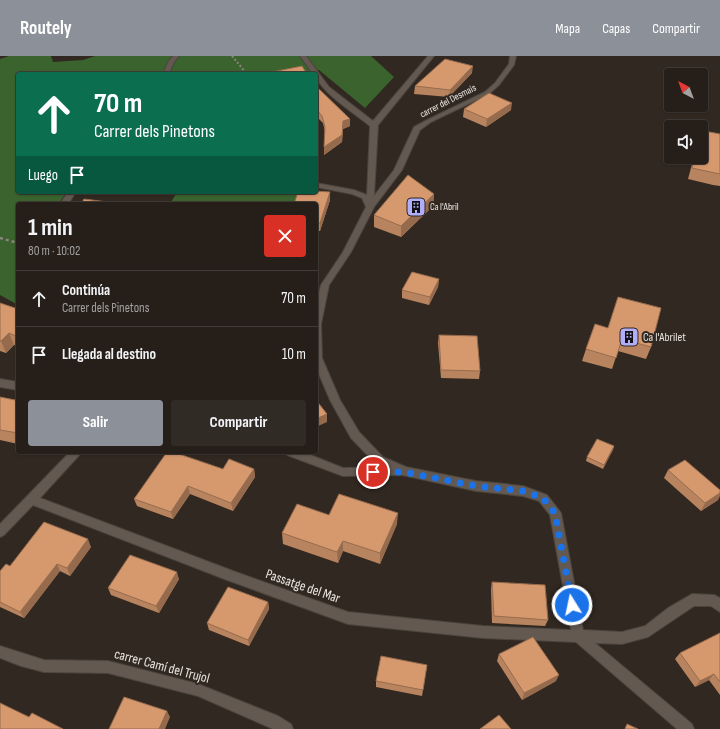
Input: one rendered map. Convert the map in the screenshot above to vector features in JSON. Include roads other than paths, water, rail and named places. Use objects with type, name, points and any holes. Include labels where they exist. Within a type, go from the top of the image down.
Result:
[{"type":"street","points":[[167,72],[171,62],[176,56]]},
{"type":"street","points":[[303,56],[316,72]]},
{"type":"street","points":[[318,304],[320,284],[347,252],[370,207],[374,125],[431,56]]},
{"type":"street","name":"carrer del Desmais","points":[[370,207],[398,170],[417,129],[487,93],[497,84],[512,64],[513,56]]},
{"type":"street","points":[[318,75],[328,88],[374,125]]},
{"type":"street","points":[[318,185],[354,192],[365,197],[370,207]]},
{"type":"street","points":[[318,360],[335,400],[355,435],[379,460],[404,472]]},
{"type":"street","points":[[0,384],[16,386]]},
{"type":"street","points":[[0,532],[33,500],[75,454]]},
{"type":"street","points":[[296,454],[343,472],[404,472],[476,486],[523,491],[543,498],[555,513],[578,636],[688,729]]},
{"type":"street","name":"Passatge del Mar","points":[[33,500],[231,576],[348,618],[483,632],[622,638],[648,631],[672,612],[692,600],[714,601],[720,606]]},
{"type":"street","name":"carrer Camí del Trujol","points":[[0,652],[21,660],[44,666],[108,667],[198,690],[273,721],[286,729]]},
{"type":"place","name":"Ca l'Abril","points":[[416,207]]},
{"type":"place","name":"Ca l'Abrilet","points":[[629,337]]}]
